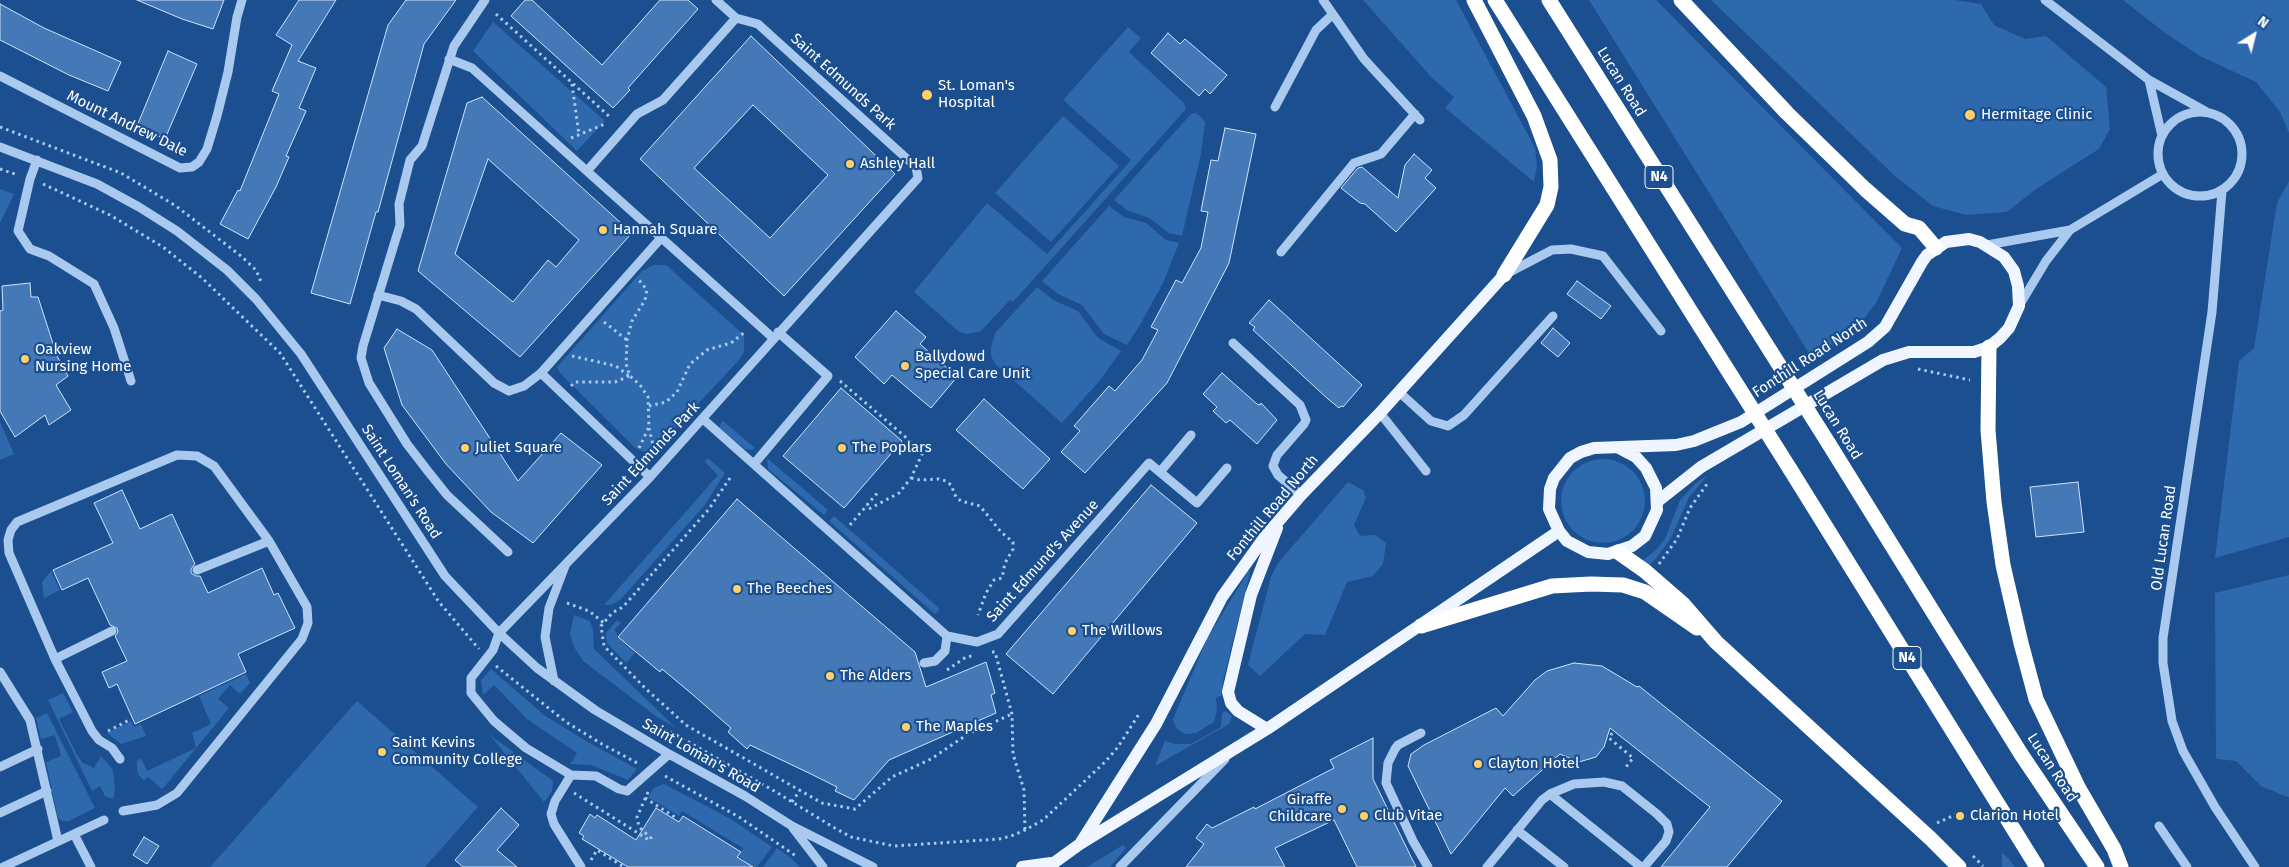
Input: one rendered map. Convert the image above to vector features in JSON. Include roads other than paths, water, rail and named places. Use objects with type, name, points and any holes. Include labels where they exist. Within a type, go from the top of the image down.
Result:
[{"type":"highway","points":[[1474,0],[1534,116],[1550,160],[1551,187],[1547,205],[1504,275]]},
{"type":"highway","name":"N4","points":[[1495,0],[1790,468],[2037,867]]},
{"type":"highway","name":"Lucan Road","points":[[1549,0],[2022,754],[2098,867]]},
{"type":"highway","points":[[1681,0],[1787,113],[1865,189],[1905,224],[1919,228],[1936,248]]},
{"type":"highway","points":[[1989,347],[1988,430],[1994,502],[2003,565],[2021,643],[2036,699],[2078,787],[2114,849],[2121,867]]},
{"type":"highway","points":[[1618,552],[1645,571],[1683,604],[1716,642]]},
{"type":"highway","points":[[1421,626],[1552,586],[1623,585],[1645,592],[1716,642],[1931,839],[1959,867]]},
{"type":"main road","name":"Fonthill Road North","points":[[1022,867],[1050,865],[1080,844],[1267,729],[1558,531],[1552,520],[1549,499],[1554,478],[1560,467],[1581,452],[1594,448],[1676,445],[1726,429],[1741,422],[1868,342],[1885,328],[1917,268],[1936,248],[1946,242],[1969,239],[1987,245],[2004,257],[2014,271],[2018,286],[2019,306]]},
{"type":"main road","name":"Fonthill Road North","points":[[1080,844],[1156,724],[1222,597],[1264,538],[1301,495],[1380,413],[1504,275]]},
{"type":"main road","points":[[1658,500],[1701,467],[1883,360],[1909,352],[1974,352],[1989,347],[2009,328],[2019,306]]},
{"type":"main road","points":[[1558,531],[1567,541],[1588,552],[1608,554],[1618,552],[1645,536],[1657,510],[1658,500],[1653,480],[1646,468],[1636,457],[1619,448]]},
{"type":"main road","points":[[1267,729],[1238,711],[1231,703],[1228,692],[1251,595],[1282,517]]},
{"type":"street","name":"Mount Andrew Dale","points":[[0,76],[180,168],[192,168],[199,162],[206,149],[217,116],[242,0]]},
{"type":"street","points":[[485,0],[460,35],[449,59],[422,146],[410,160],[398,204],[400,224],[361,358],[369,383],[407,444],[447,495],[508,552]]},
{"type":"street","points":[[586,171],[637,114],[663,100],[736,18],[716,0]]},
{"type":"street","points":[[1281,252],[1354,163],[1381,154],[1418,117],[1364,59],[1323,0]]},
{"type":"street","points":[[2045,0],[2149,80],[2207,113],[2221,118],[2233,127],[2240,140],[2241,147],[2240,168],[2233,181],[2222,191],[2209,196],[2195,196],[2182,192],[2171,185],[2163,174],[2158,149],[2162,136],[2169,126],[2179,118],[2193,113],[2207,113]]},
{"type":"street","points":[[1275,107],[1316,30],[1332,14]]},
{"type":"street","name":"Saint Edmunds Park","points":[[571,775],[544,760],[515,739],[485,712],[471,693],[470,678],[493,650],[499,633],[650,478],[918,178],[916,167],[758,24],[736,18]]},
{"type":"street","points":[[449,59],[472,68],[754,322],[776,335],[828,376],[754,464]]},
{"type":"street","points":[[2149,80],[2162,136]]},
{"type":"street","name":"Saint Loman's Road","points":[[0,147],[97,184],[177,231],[227,270],[256,298],[281,328],[321,383],[445,576],[499,633],[554,681],[596,710],[669,754],[745,796],[792,826],[873,867]]},
{"type":"street","points":[[37,160],[30,179],[18,230],[30,249],[49,256],[94,284],[114,328],[131,381]]},
{"type":"street","points":[[2019,306],[2046,260],[2070,230],[2163,174]]},
{"type":"street","name":"Old Lucan Road","points":[[2222,191],[2212,312],[2163,638],[2164,662],[2172,721],[2182,751],[2215,808],[2255,867]]},
{"type":"street","points":[[1987,245],[2070,230]]},
{"type":"street","points":[[378,295],[401,301],[416,309],[494,383],[509,391],[524,386],[541,373],[660,238]]},
{"type":"street","points":[[1504,275],[1552,250],[1571,249],[1603,256],[1661,331]]},
{"type":"street","points":[[1399,392],[1431,421],[1448,426],[1464,415],[1553,316]]},
{"type":"street","points":[[1233,343],[1300,405],[1306,420],[1277,455],[1273,466],[1278,475],[1301,495]]},
{"type":"street","points":[[541,373],[650,478]]},
{"type":"street","points":[[1380,413],[1426,471]]},
{"type":"street","name":"Saint Edmund's Avenue","points":[[703,419],[948,636],[977,642],[998,634],[1149,463],[1160,472]]},
{"type":"street","points":[[1191,435],[1160,472],[1197,503],[1227,468]]},
{"type":"street","points":[[120,759],[112,748],[96,737],[55,659],[9,553],[8,540],[11,530],[17,522],[176,455],[197,456],[214,466],[269,541],[307,606],[308,622],[306,631],[177,793],[157,805],[123,811]]},
{"type":"street","points":[[197,570],[269,541]]},
{"type":"street","name":"Saint Edmunds Park","points":[[554,681],[545,637],[549,608],[566,563]]},
{"type":"street","points":[[55,659],[112,631]]},
{"type":"street","points":[[924,663],[935,661],[945,651],[948,636]]},
{"type":"street","points":[[0,672],[30,720],[58,841]]},
{"type":"street","points":[[1421,733],[1398,745],[1388,763],[1386,783],[1413,842],[1428,867]]},
{"type":"street","points":[[0,767],[38,748]]},
{"type":"street","points":[[1120,867],[1235,748]]},
{"type":"street","points":[[582,867],[554,824],[551,814],[555,801],[571,775],[596,776],[619,789],[627,791],[669,754]]},
{"type":"street","points":[[1488,867],[1550,794],[1574,784],[1604,782],[1622,786],[1663,820],[1669,832],[1666,841],[1643,867],[1550,794]]},
{"type":"street","points":[[0,813],[47,791]]},
{"type":"street","points":[[3,867],[104,820]]},
{"type":"street","name":"Saint Loman's Road","points":[[792,826],[823,867]]},
{"type":"street","points":[[2159,826],[2187,867]]},
{"type":"street","points":[[1518,830],[1564,867]]},
{"type":"street","points":[[74,834],[91,867]]},
{"type":"place","name":"St. Loman's Hospital","points":[[927,95]]},
{"type":"place","name":"Hermitage Clinic","points":[[1970,115]]},
{"type":"place","name":"Ashley Hall","points":[[850,164]]},
{"type":"place","name":"Hannah Square","points":[[603,230]]},
{"type":"place","name":"Oakview Nursing Home","points":[[25,359]]},
{"type":"place","name":"Ballydowd Special Care Unit","points":[[905,366]]},
{"type":"place","name":"Juliet Square","points":[[465,448]]},
{"type":"place","name":"The Poplars","points":[[842,448]]},
{"type":"place","name":"The Beeches","points":[[737,589]]},
{"type":"place","name":"The Willows","points":[[1072,631]]},
{"type":"place","name":"The Alders","points":[[830,676]]},
{"type":"place","name":"The Maples","points":[[906,727]]},
{"type":"place","name":"Saint Kevins Community College","points":[[382,752]]},
{"type":"place","name":"Clayton Hotel","points":[[1478,764]]},
{"type":"place","name":"Giraffe Childcare","points":[[1342,809]]},
{"type":"place","name":"Club Vitae","points":[[1364,816]]},
{"type":"place","name":"Clarion Hotel","points":[[1960,816]]}]
